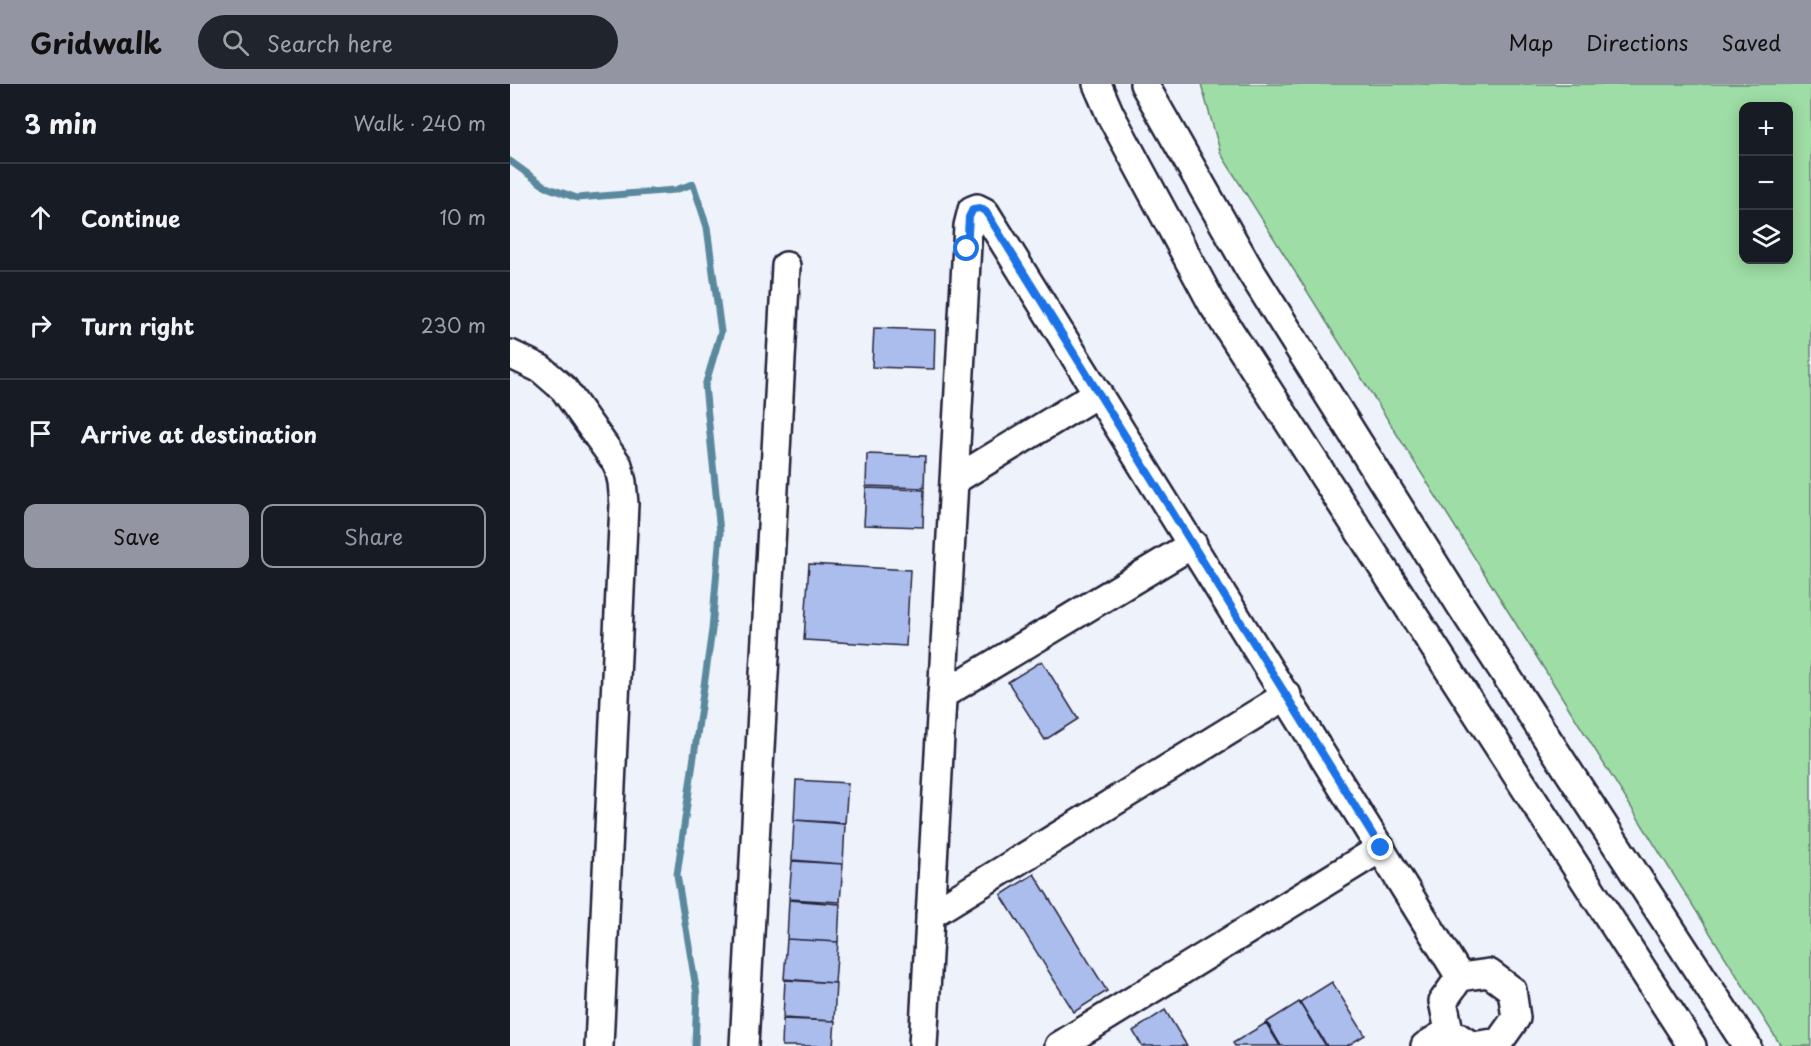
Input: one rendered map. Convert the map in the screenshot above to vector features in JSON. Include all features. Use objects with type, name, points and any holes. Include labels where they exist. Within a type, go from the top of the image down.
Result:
[{"type":"street","points":[[1097,84],[1110,114],[1213,305],[1692,1046]]},
{"type":"street","points":[[1144,84],[1254,277],[1467,616],[1747,1046]]},
{"type":"street","points":[[922,1046],[968,226],[969,215],[973,209],[980,208],[986,212],[1460,977]]},
{"type":"street","points":[[744,1046],[786,266]]},
{"type":"street","points":[[510,354],[541,369],[564,389],[618,465],[622,482],[624,504],[599,1003],[599,1046]]},
{"type":"street","points":[[955,480],[1098,393]]},
{"type":"street","points":[[942,695],[1192,544]]},
{"type":"street","points":[[930,915],[1287,695]]},
{"type":"street","points":[[1059,1046],[1381,848]]},
{"type":"street","points":[[1489,973],[1512,990],[1516,1018],[1500,1044],[1472,1046],[1449,1031],[1443,1001],[1460,977],[1489,973]]},
{"type":"street","points":[[1425,1046],[1449,1031]]},
{"type":"green space","points":[[1201,84],[1811,84],[1811,1046],[1781,1046],[1221,154]]},
{"type":"building","points":[[874,328],[935,330],[934,369],[872,367]]},
{"type":"building","points":[[867,454],[925,456],[924,488],[866,486]]},
{"type":"building","points":[[866,488],[924,490],[923,527],[864,525]]},
{"type":"building","points":[[809,564],[910,570],[906,646],[804,640]]},
{"type":"building","points":[[1042,661],[1078,719],[1045,740],[1008,682]]},
{"type":"building","points":[[796,780],[848,783],[845,823],[794,820]]},
{"type":"building","points":[[794,820],[845,824],[843,864],[792,860]]},
{"type":"building","points":[[792,861],[843,864],[840,902],[789,899]]},
{"type":"building","points":[[1034,874],[1107,991],[1074,1012],[1001,895]]},
{"type":"building","points":[[789,900],[840,904],[838,942],[787,939]]},
{"type":"building","points":[[787,939],[838,942],[835,983],[784,979]]},
{"type":"building","points":[[785,980],[836,983],[834,1021],[783,1018]]},
{"type":"building","points":[[1332,982],[1365,1035],[1347,1046],[1327,1046],[1300,1002]]},
{"type":"building","points":[[1299,1002],[1326,1046],[1281,1046],[1267,1022]]},
{"type":"building","points":[[1165,1010],[1187,1046],[1142,1046],[1133,1031]]},
{"type":"building","points":[[783,1019],[835,1021],[833,1046],[782,1046]]},
{"type":"building","points":[[1266,1023],[1280,1046],[1235,1046],[1233,1043]]},
{"type":"waterway","points":[[510,161],[546,187],[577,198],[675,190],[693,184],[707,227],[721,332],[705,386],[720,532],[712,630],[677,875],[697,994],[695,1046]]},
{"type":"route","points":[[967,249],[969,215],[973,209],[980,208],[986,212],[1381,848]]}]
